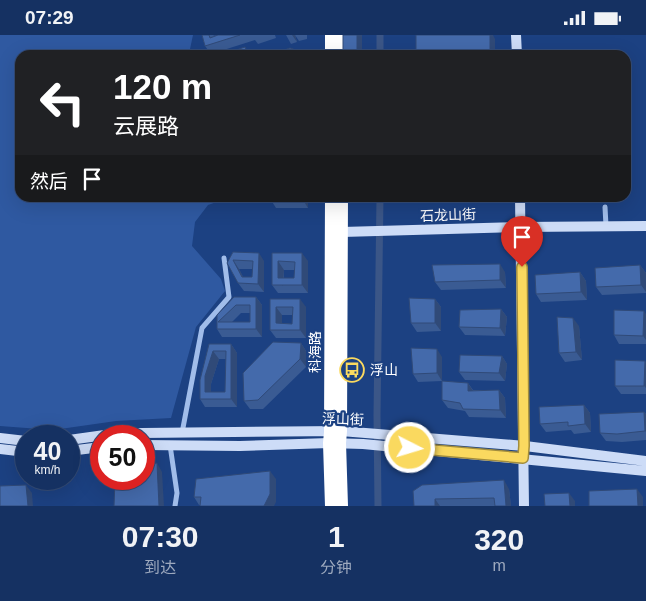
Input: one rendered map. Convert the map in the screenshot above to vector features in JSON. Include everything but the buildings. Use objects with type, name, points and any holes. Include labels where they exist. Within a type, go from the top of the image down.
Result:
[{"type":"highway","points":[[331,35],[331,50]]},
{"type":"highway","points":[[341,35],[341,50]]},
{"type":"highway","name":"科海路","points":[[331,202],[335,437],[342,506]]},
{"type":"highway","name":"科海路","points":[[331,506],[335,437],[342,202]]},
{"type":"main road","points":[[516,35],[517,50]]},
{"type":"main road","points":[[520,202],[524,506]]},
{"type":"main road","name":"石龙山街","points":[[342,232],[646,226]]},
{"type":"main road","name":"浮山街","points":[[80,438],[112,434],[182,433],[335,437],[363,439],[391,446],[646,471]]},
{"type":"main road","name":"浮山街","points":[[363,439],[391,435],[524,446],[646,461]]},
{"type":"main road","name":"浮山街","points":[[155,445],[240,445],[335,437]]},
{"type":"main road","points":[[0,438],[15,440]]},
{"type":"main road","points":[[0,449],[15,451]]},
{"type":"street","points":[[606,207],[606,226]]},
{"type":"street","points":[[182,433],[202,328],[229,297],[224,258]]},
{"type":"street","points":[[170,445],[177,493],[175,506]]},
{"type":"shaded area","points":[[0,35],[193,35],[190,50],[15,50],[15,202],[217,202],[208,205],[195,222],[192,246],[221,279],[225,291],[196,327],[171,418],[116,421],[80,426],[15,425],[15,427],[0,426]]},
{"type":"waterway","points":[[380,35],[380,50]]},
{"type":"waterway","points":[[378,506],[377,415],[380,202]]},
{"type":"place","name":"浮山","points":[[352,370]]},
{"type":"route","points":[[410,448],[523,458],[522,267]]}]
